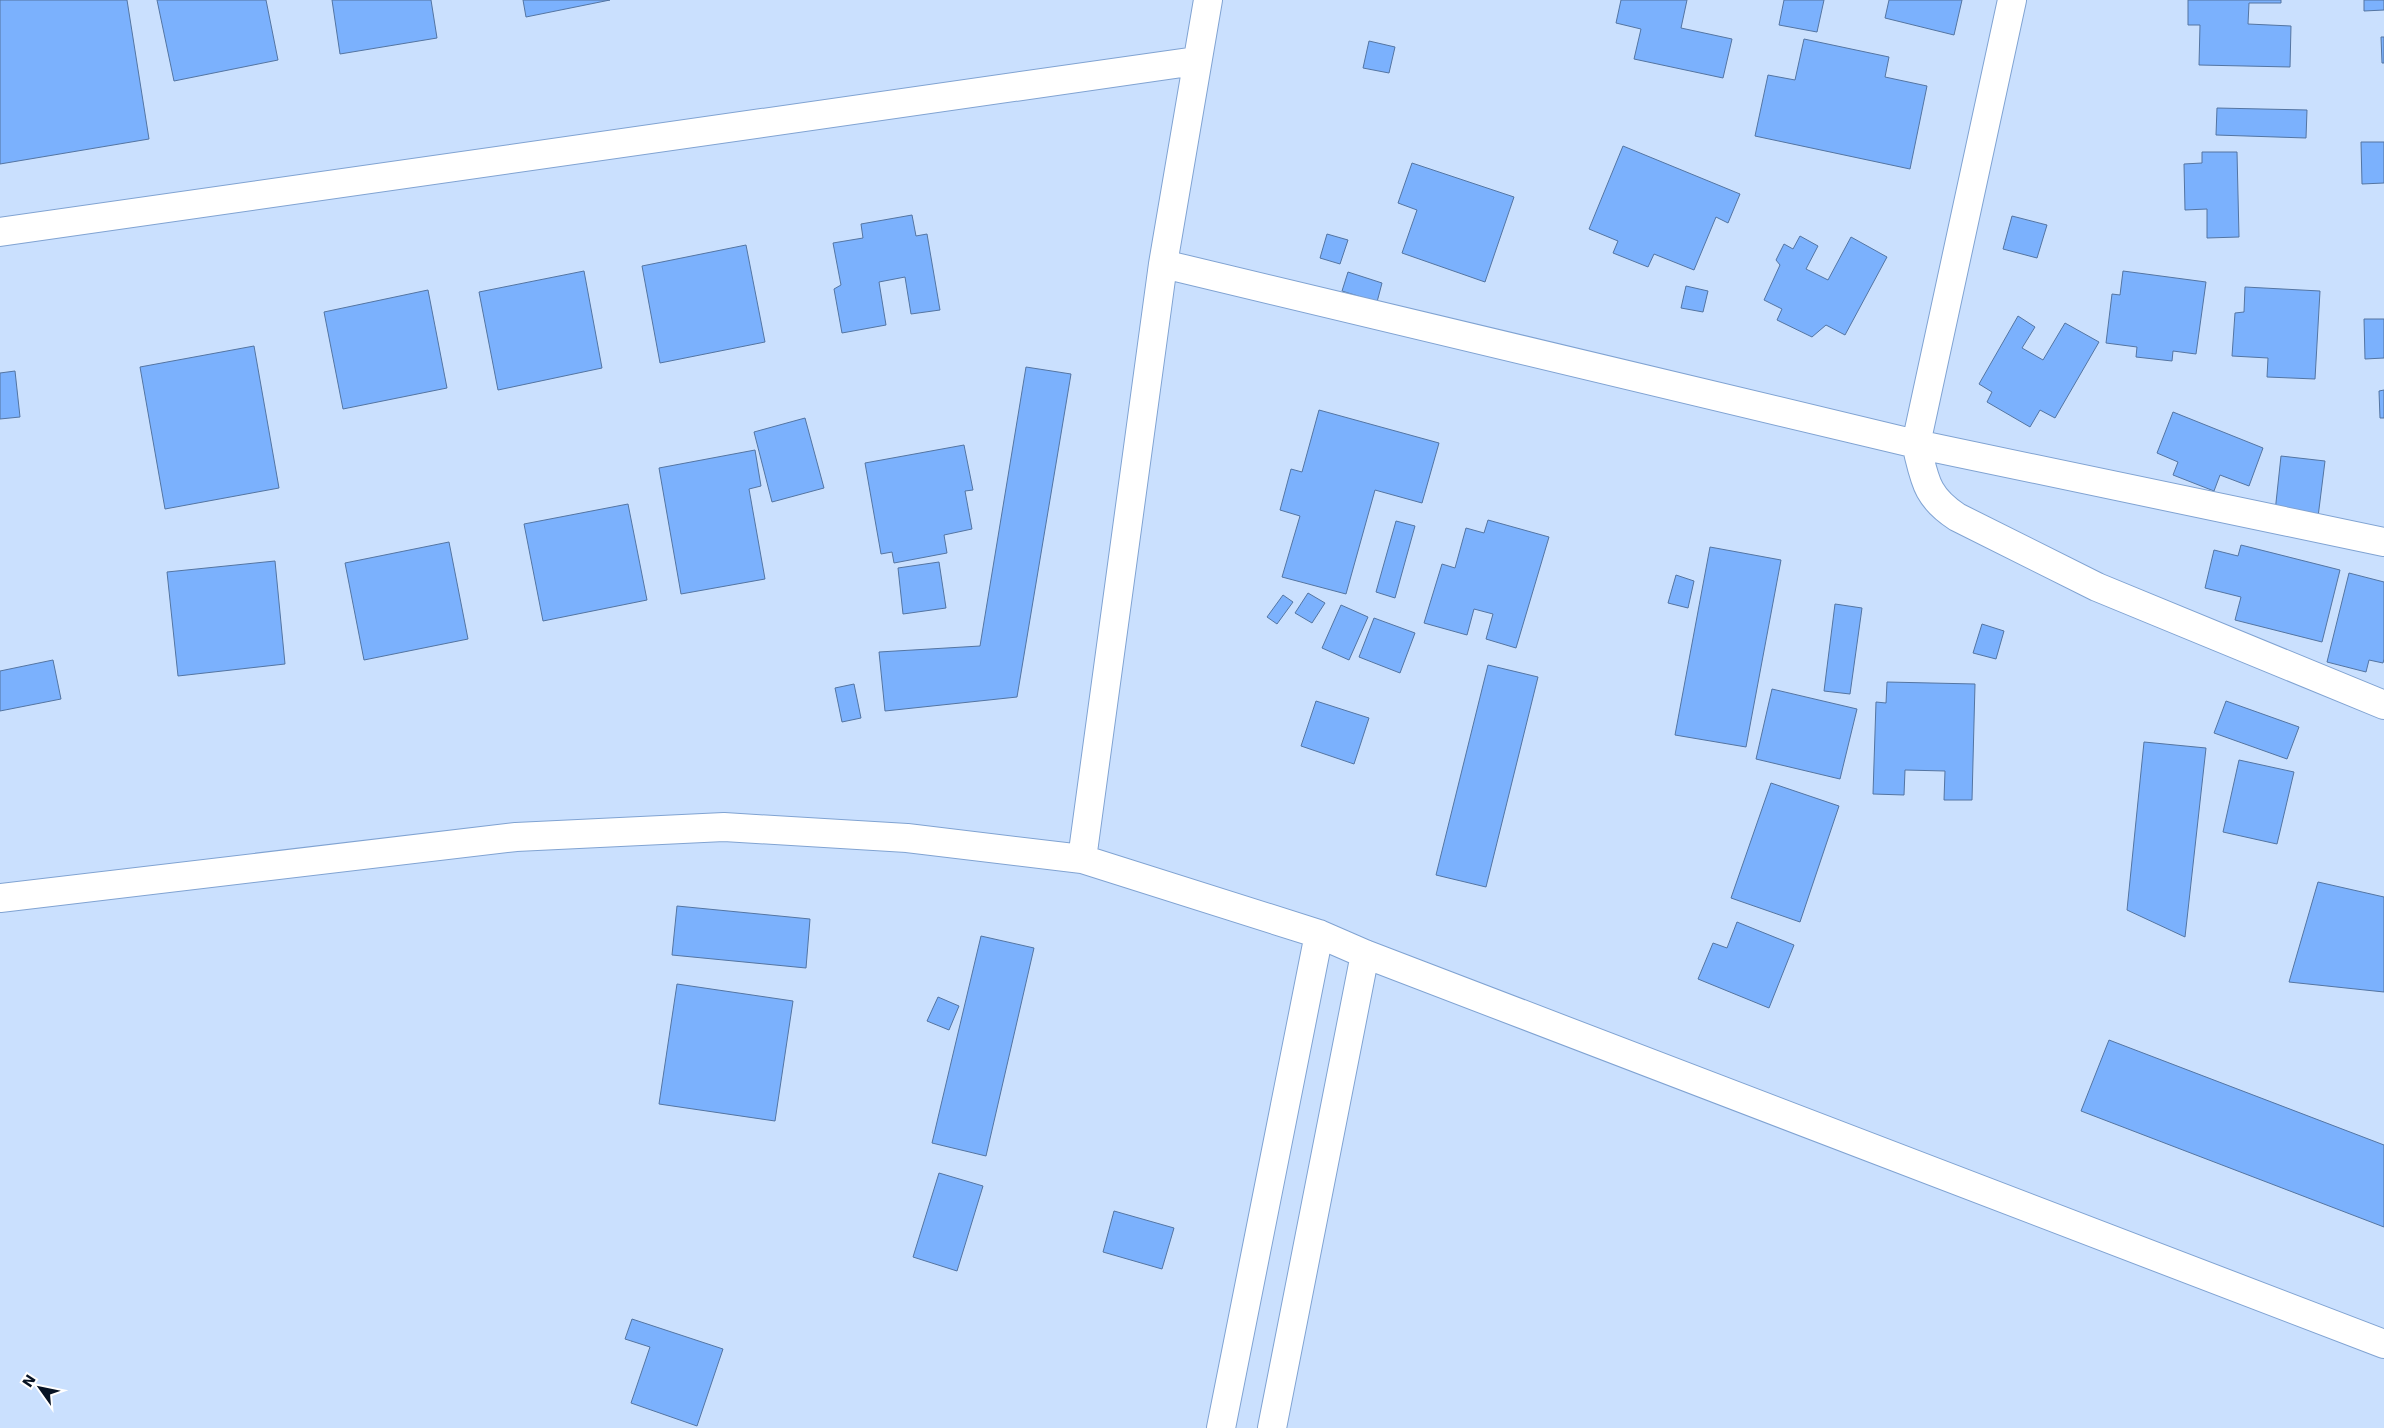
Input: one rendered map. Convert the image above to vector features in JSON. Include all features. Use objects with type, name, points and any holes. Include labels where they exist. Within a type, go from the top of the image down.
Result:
[{"type":"street","points":[[1082,860],[1163,264],[1196,61],[1208,0]]},
{"type":"street","points":[[2012,0],[1916,444],[1928,489],[1943,508],[1957,517],[2097,587],[2384,705]]},
{"type":"street","points":[[0,232],[1196,61]]},
{"type":"street","points":[[1163,264],[1916,444],[2384,542]]},
{"type":"street","points":[[0,898],[516,836],[724,827],[907,838],[1082,860],[1319,934],[1365,954],[2384,1344]]},
{"type":"street","points":[[1221,1428],[1319,934]]},
{"type":"street","points":[[1272,1428],[1365,954]]},
{"type":"building","points":[[0,0],[127,0],[149,139],[0,164]]},
{"type":"building","points":[[157,0],[266,0],[278,60],[174,81]]},
{"type":"building","points":[[332,0],[431,0],[437,38],[340,54]]},
{"type":"building","points":[[523,0],[610,0],[526,17]]},
{"type":"building","points":[[1621,0],[1687,0],[1681,28],[1732,39],[1723,78],[1634,59],[1641,29],[1616,23]]},
{"type":"building","points":[[1784,0],[1824,0],[1817,32],[1779,25]]},
{"type":"building","points":[[1889,0],[1962,0],[1954,35],[1885,18]]},
{"type":"building","points":[[2188,0],[2281,0],[2281,3],[2249,3],[2248,24],[2291,26],[2290,67],[2199,65],[2200,25],[2188,25]]},
{"type":"building","points":[[2364,0],[2384,0],[2384,10],[2364,11]]},
{"type":"building","points":[[2381,37],[2384,37],[2384,63],[2382,63]]},
{"type":"building","points":[[1804,39],[1889,57],[1885,77],[1927,86],[1910,169],[1755,136],[1768,75],[1795,80]]},
{"type":"building","points":[[1369,41],[1395,47],[1389,73],[1363,68]]},
{"type":"building","points":[[2217,108],[2307,110],[2306,138],[2216,135]]},
{"type":"building","points":[[2361,142],[2384,142],[2384,183],[2362,184]]},
{"type":"building","points":[[1623,146],[1740,194],[1728,223],[1716,217],[1694,270],[1654,254],[1648,267],[1613,253],[1618,241],[1589,229]]},
{"type":"building","points":[[2202,152],[2237,152],[2239,237],[2207,238],[2207,209],[2185,210],[2184,164],[2202,163]]},
{"type":"building","points":[[1412,163],[1514,197],[1485,282],[1402,253],[1417,210],[1398,203]]},
{"type":"building","points":[[912,215],[916,236],[927,234],[940,310],[911,314],[905,277],[879,282],[886,325],[842,333],[834,289],[841,285],[833,243],[863,238],[861,224]]},
{"type":"building","points":[[2012,216],[2047,225],[2037,258],[2003,249]]},
{"type":"building","points":[[1327,234],[1348,240],[1340,264],[1320,258]]},
{"type":"building","points":[[1800,236],[1818,246],[1806,269],[1828,280],[1851,237],[1887,257],[1845,335],[1826,325],[1812,337],[1777,320],[1782,309],[1764,300],[1780,265],[1776,260],[1784,244],[1793,249]]},
{"type":"building","points":[[746,245],[765,342],[660,363],[642,266]]},
{"type":"building","points":[[584,271],[602,368],[498,390],[479,292]]},
{"type":"building","points":[[2123,271],[2206,282],[2196,354],[2173,351],[2172,361],[2136,357],[2137,347],[2106,343],[2112,294],[2120,295]]},
{"type":"building","points":[[1348,272],[1382,283],[1377,302],[1342,291]]},
{"type":"building","points":[[1686,286],[1708,291],[1703,312],[1681,308]]},
{"type":"building","points":[[2245,287],[2320,291],[2315,379],[2267,377],[2268,358],[2232,356],[2235,313],[2244,312]]},
{"type":"building","points":[[428,290],[447,388],[343,409],[324,312]]},
{"type":"building","points":[[2018,316],[2035,327],[2022,348],[2043,360],[2065,323],[2099,342],[2055,418],[2040,410],[2030,427],[1987,402],[1992,392],[1979,384]]},
{"type":"building","points":[[2364,319],[2384,319],[2384,358],[2365,359]]},
{"type":"building","points":[[254,346],[279,488],[165,509],[140,367]]},
{"type":"building","points":[[1026,367],[1071,374],[1017,697],[885,711],[879,652],[980,646]]},
{"type":"building","points":[[15,371],[20,417],[0,419],[0,373]]},
{"type":"building","points":[[2384,390],[2384,418],[2380,418],[2379,391]]},
{"type":"building","points":[[1319,410],[1439,443],[1422,503],[1375,490],[1346,594],[1282,577],[1300,516],[1280,510],[1291,469],[1302,472]]},
{"type":"building","points":[[2173,412],[2263,448],[2249,486],[2220,475],[2214,491],[2173,475],[2178,462],[2157,453]]},
{"type":"building","points":[[805,418],[824,488],[772,502],[754,432]]},
{"type":"building","points":[[964,445],[973,490],[965,491],[972,529],[944,535],[947,553],[894,563],[892,552],[881,554],[865,463]]},
{"type":"building","points":[[755,450],[761,486],[749,489],[765,579],[681,594],[659,468]]},
{"type":"building","points":[[2281,456],[2325,461],[2318,517],[2275,512]]},
{"type":"building","points":[[628,504],[647,600],[543,621],[524,524]]},
{"type":"building","points":[[1488,520],[1549,537],[1516,648],[1486,639],[1493,614],[1474,609],[1467,635],[1424,623],[1442,564],[1455,568],[1466,528],[1484,533]]},
{"type":"building","points":[[1396,521],[1415,526],[1395,598],[1376,592]]},
{"type":"building","points":[[449,542],[468,639],[364,660],[345,563]]},
{"type":"building","points":[[2241,545],[2340,570],[2322,642],[2235,620],[2241,597],[2205,588],[2214,550],[2238,556]]},
{"type":"building","points":[[1710,547],[1781,560],[1746,747],[1675,735]]},
{"type":"building","points":[[275,561],[285,664],[178,676],[167,572]]},
{"type":"building","points":[[939,562],[946,608],[903,614],[898,568]]},
{"type":"building","points":[[2349,573],[2384,582],[2384,659],[2383,663],[2369,660],[2366,672],[2327,662]]},
{"type":"building","points":[[1676,575],[1694,581],[1688,608],[1668,603]]},
{"type":"building","points":[[1308,593],[1325,603],[1312,623],[1295,613]]},
{"type":"building","points":[[1283,595],[1293,602],[1277,624],[1267,617]]},
{"type":"building","points":[[1835,604],[1862,608],[1850,694],[1824,691]]},
{"type":"building","points":[[1341,605],[1368,617],[1349,660],[1322,648]]},
{"type":"building","points":[[1374,618],[1415,633],[1400,673],[1359,657]]},
{"type":"building","points":[[1982,624],[2004,631],[1996,659],[1973,653]]},
{"type":"building","points":[[53,660],[61,699],[0,711],[0,671]]},
{"type":"building","points":[[1488,665],[1538,677],[1486,887],[1436,875]]},
{"type":"building","points":[[1887,682],[1975,684],[1972,800],[1944,800],[1945,771],[1905,770],[1904,795],[1873,794],[1876,702],[1886,703]]},
{"type":"building","points":[[854,684],[861,718],[842,722],[835,688]]},
{"type":"building","points":[[1772,689],[1857,709],[1840,779],[1756,759]]},
{"type":"building","points":[[1316,701],[1369,718],[1354,764],[1301,746]]},
{"type":"building","points":[[2226,701],[2299,727],[2287,759],[2214,733]]},
{"type":"building","points":[[2144,742],[2206,748],[2185,937],[2127,910]]},
{"type":"building","points":[[2239,760],[2294,772],[2277,844],[2223,832]]},
{"type":"building","points":[[1771,783],[1839,806],[1800,922],[1731,898]]},
{"type":"building","points":[[2318,882],[2384,897],[2384,992],[2289,982]]},
{"type":"building","points":[[677,906],[810,919],[806,968],[672,955]]},
{"type":"building","points":[[1737,922],[1794,945],[1769,1008],[1698,979],[1713,943],[1727,948]]},
{"type":"building","points":[[981,936],[1034,948],[986,1156],[932,1143]]},
{"type":"building","points":[[677,984],[793,1001],[775,1121],[659,1104]]},
{"type":"building","points":[[938,997],[959,1006],[949,1030],[927,1021]]},
{"type":"building","points":[[2109,1040],[2384,1145],[2384,1227],[2081,1111]]},
{"type":"building","points":[[939,1173],[983,1186],[957,1271],[913,1257]]},
{"type":"building","points":[[1114,1211],[1174,1228],[1162,1269],[1103,1252]]},
{"type":"building","points":[[632,1319],[723,1349],[697,1426],[631,1403],[650,1347],[625,1339]]}]
